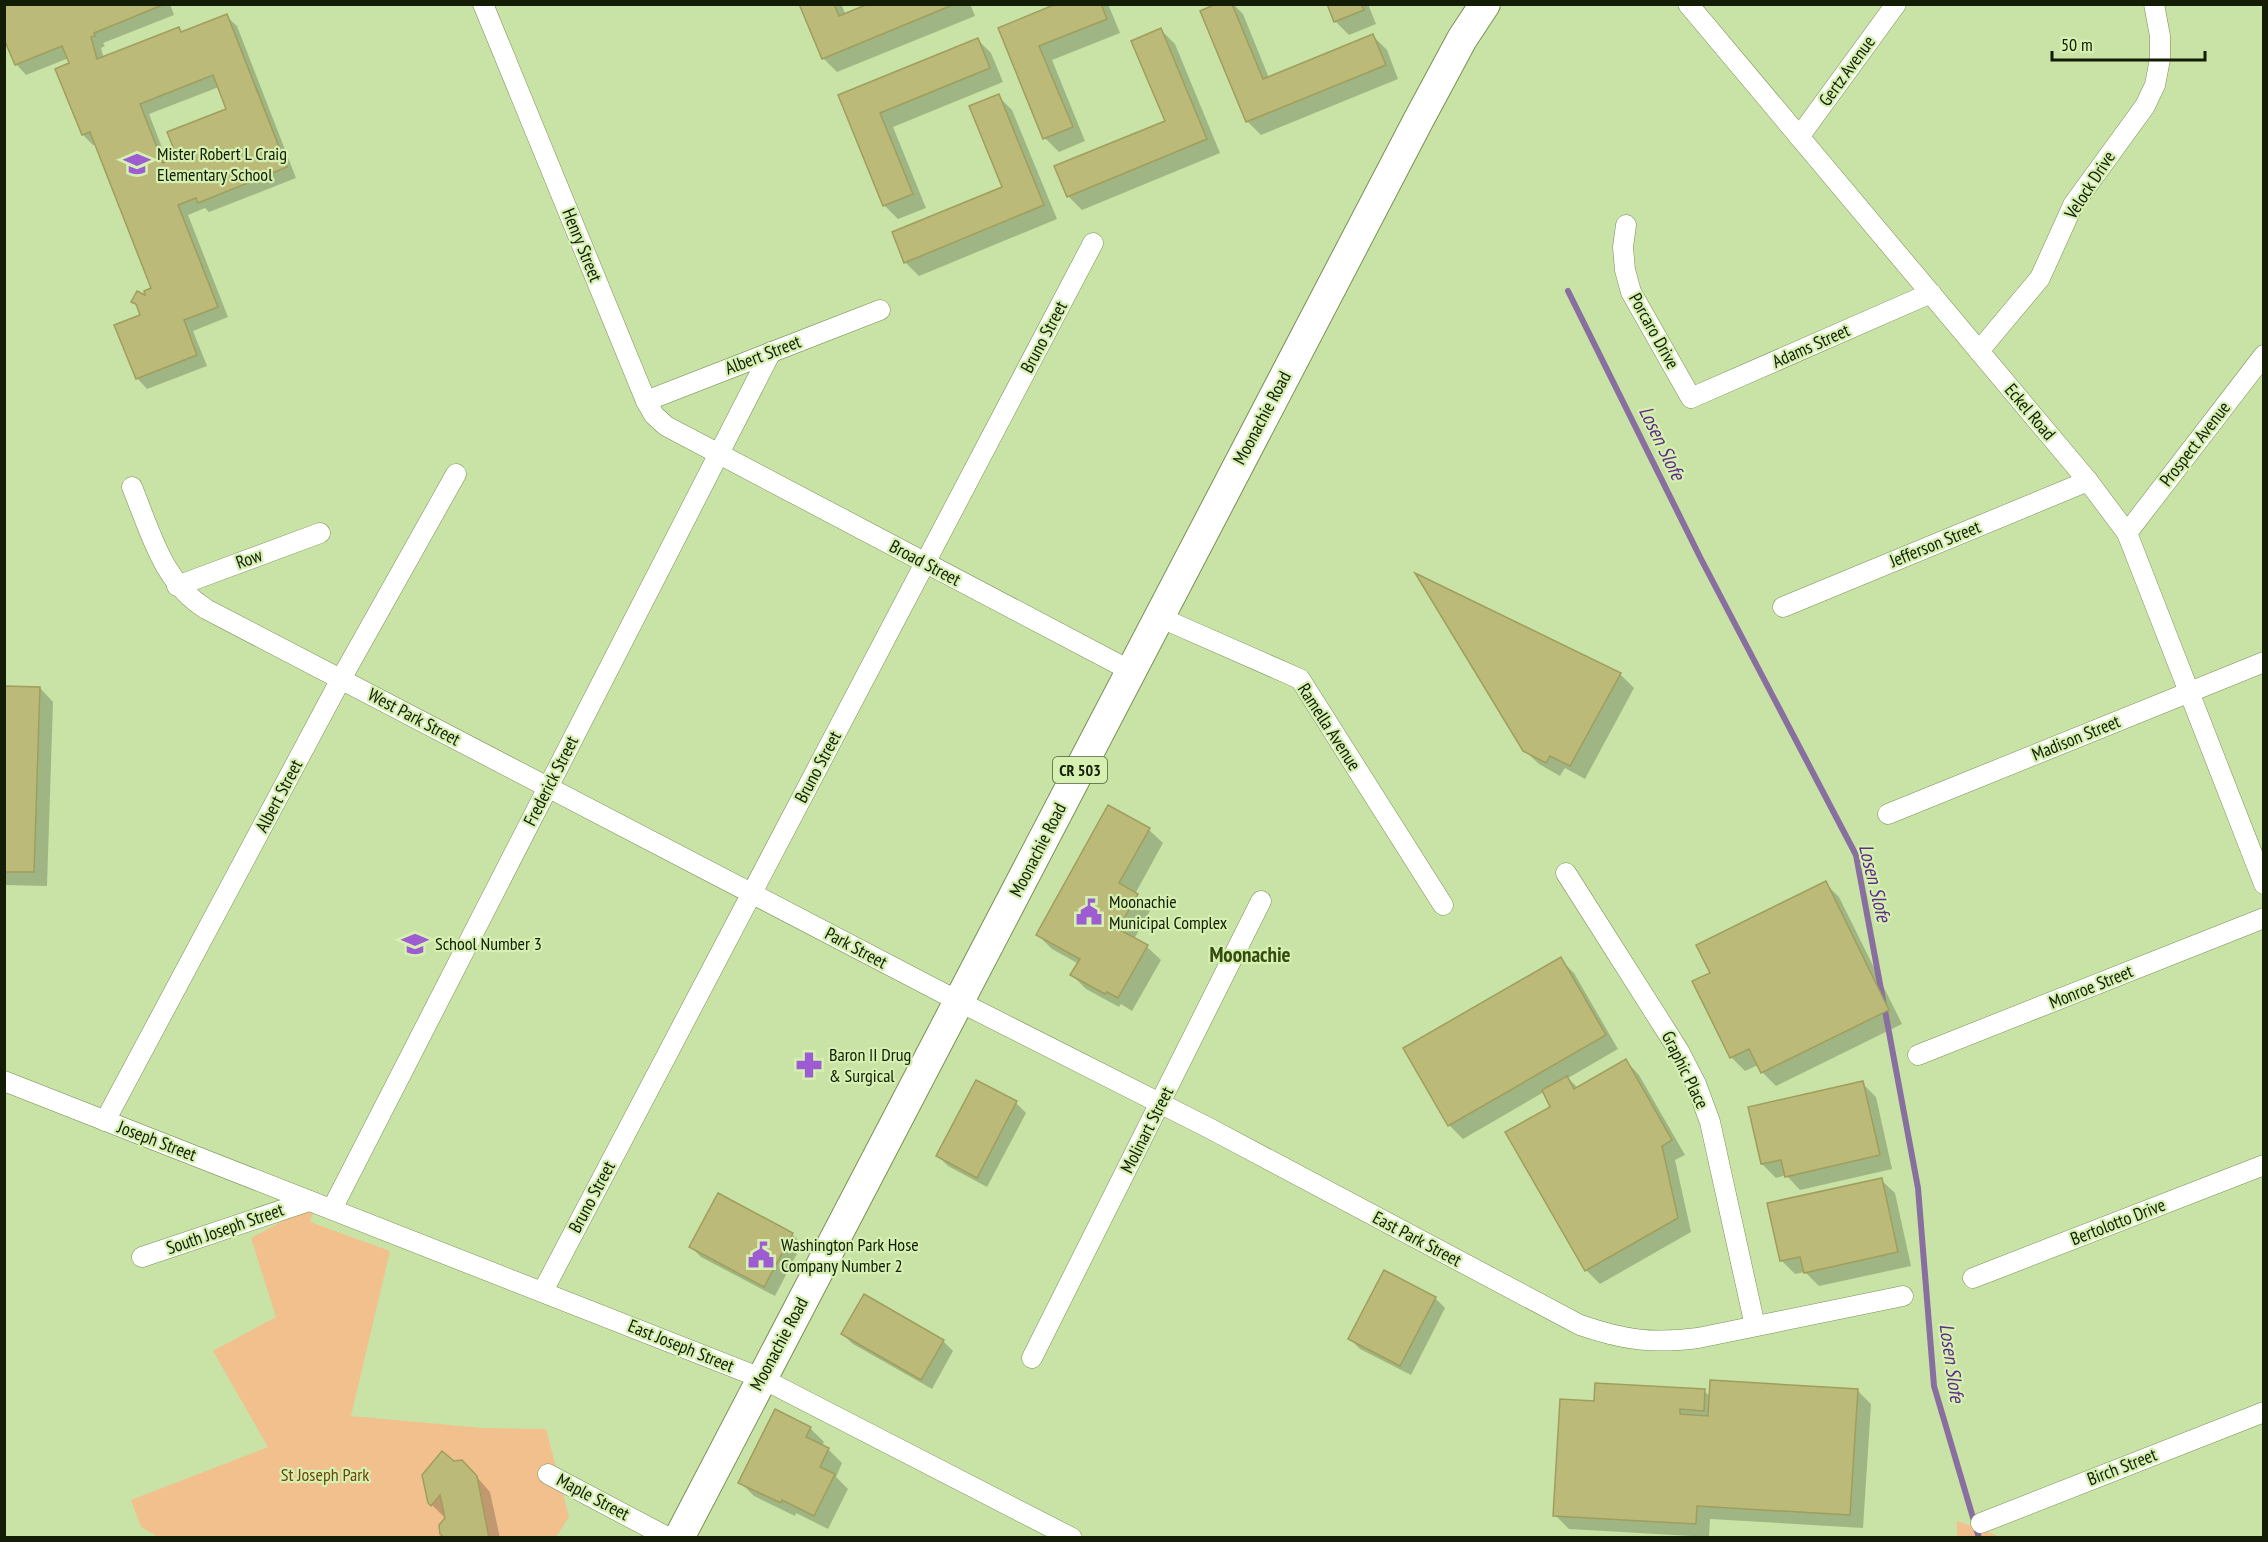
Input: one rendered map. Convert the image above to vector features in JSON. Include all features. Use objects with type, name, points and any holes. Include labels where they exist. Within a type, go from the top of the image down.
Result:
[{"type":"main road","name":"Moonachie Road","points":[[679,1538],[1419,119],[1462,39],[1485,4]]},
{"type":"street","name":"Henry Street","points":[[483,4],[646,400],[654,415],[666,426],[718,454]]},
{"type":"street","name":"Eckel Road","points":[[1688,4],[2088,481],[2127,533],[2264,884]]},
{"type":"street","name":"Gertz Avenue","points":[[1799,137],[1896,4]]},
{"type":"street","name":"Velock Drive","points":[[1979,351],[2040,278],[2073,205],[2145,106],[2155,85],[2160,59],[2160,36],[2154,4]]},
{"type":"street","name":"Porcaro Drive","points":[[1626,225],[1623,247],[1625,270],[1631,292],[1691,398]]},
{"type":"street","name":"Bruno Street","points":[[543,1291],[1094,243]]},
{"type":"street","name":"Adams Street","points":[[1691,398],[1930,293]]},
{"type":"street","name":"Albert Street","points":[[646,400],[880,310]]},
{"type":"street","name":"Frederick Street","points":[[332,1209],[771,352]]},
{"type":"street","name":"Prospect Avenue","points":[[2127,533],[2264,355]]},
{"type":"street","name":"Broad Street","points":[[718,454],[1131,671]]},
{"type":"street","name":"Albert Street","points":[[105,1121],[341,680],[456,474]]},
{"type":"street","name":"Jefferson Street","points":[[1783,607],[2088,481]]},
{"type":"street","name":"West Park Street","points":[[132,487],[166,570],[177,586],[194,602],[752,894]]},
{"type":"street","name":"Row","points":[[177,586],[320,532]]},
{"type":"street","name":"Ramella Avenue","points":[[1159,616],[1300,679],[1443,904]]},
{"type":"street","name":"Madison Street","points":[[1888,814],[2264,662]]},
{"type":"street","name":"Graphic Place","points":[[1566,873],[1679,1051],[1696,1084],[1710,1122],[1755,1326]]},
{"type":"street","name":"Park Street","points":[[752,894],[960,1002]]},
{"type":"street","name":"Molinart Street","points":[[1032,1358],[1262,901]]},
{"type":"street","name":"Monroe Street","points":[[1918,1055],[2264,918]]},
{"type":"street","name":"East Park Street","points":[[960,1002],[1160,1104],[1580,1325],[1612,1336],[1642,1341],[1698,1338],[1903,1296]]},
{"type":"street","name":"Joseph Street","points":[[4,1082],[309,1201]]},
{"type":"street","name":"Bertolotto Drive","points":[[1973,1278],[2264,1165]]},
{"type":"street","name":"East Joseph Street","points":[[309,1201],[761,1378],[1072,1538]]},
{"type":"street","name":"South Joseph Street","points":[[142,1257],[309,1201]]},
{"type":"street","name":"Birch Street","points":[[1980,1523],[2264,1412]]},
{"type":"street","name":"Maple Street","points":[[548,1474],[669,1538]]},
{"type":"green space","name":"St Joseph Park","points":[[316,1203],[310,1222],[390,1251],[351,1416],[482,1428],[546,1429],[569,1517],[556,1537],[160,1538],[141,1527],[131,1500],[268,1447],[213,1351],[276,1317],[251,1238]]},
{"type":"green space","points":[[1957,1521],[1996,1535],[1997,1537],[1957,1537]]},
{"type":"building","points":[[4,4],[165,4],[94,33],[95,36],[91,37],[97,59],[179,27],[181,32],[227,14],[287,167],[198,203],[196,198],[178,205],[218,307],[184,320],[197,355],[136,379],[114,325],[140,315],[136,304],[131,302],[137,291],[145,295],[144,291],[151,288],[90,132],[82,135],[55,69],[69,63],[62,46],[15,65],[4,39]],"holes":[[[213,75],[226,109],[167,132],[177,157],[163,163],[140,104]]]},
{"type":"building","points":[[799,4],[834,4],[839,16],[868,4],[955,4],[822,59]]},
{"type":"building","points":[[1056,4],[1101,4],[1107,19],[1039,46],[1073,127],[1043,139],[998,28]]},
{"type":"building","points":[[1216,4],[1232,4],[1263,79],[1373,34],[1386,65],[1246,122],[1200,11]]},
{"type":"building","points":[[1327,4],[1361,4],[1364,10],[1334,22]]},
{"type":"building","points":[[1161,28],[1207,139],[1067,197],[1054,166],[1165,121],[1131,41]]},
{"type":"building","points":[[978,38],[990,68],[880,113],[913,194],[883,206],[838,95]]},
{"type":"building","points":[[999,94],[1044,205],[904,263],[892,232],[1002,187],[969,106]]},
{"type":"building","points":[[1415,573],[1621,673],[1570,766],[1550,756],[1546,763],[1523,751]]},
{"type":"building","points":[[4,686],[40,687],[34,872],[4,872]]},
{"type":"building","name":"Moonachie Municipal Complex","points":[[1108,805],[1150,828],[1119,883],[1138,894],[1118,929],[1148,945],[1118,998],[1107,992],[1105,994],[1070,975],[1080,959],[1036,935]]},
{"type":"building","points":[[1826,881],[1889,1010],[1761,1073],[1749,1049],[1730,1058],[1692,981],[1710,973],[1696,945]]},
{"type":"building","points":[[1561,957],[1606,1035],[1448,1126],[1403,1048]]},
{"type":"building","points":[[1626,1059],[1672,1140],[1662,1146],[1678,1218],[1585,1271],[1505,1132],[1550,1107],[1542,1090],[1567,1076],[1574,1089]]},
{"type":"building","points":[[976,1080],[1017,1101],[977,1178],[936,1156]]},
{"type":"building","points":[[1863,1081],[1880,1155],[1785,1177],[1781,1160],[1761,1164],[1748,1107]]},
{"type":"building","points":[[1882,1178],[1898,1252],[1804,1273],[1800,1257],[1780,1261],[1767,1203]]},
{"type":"building","points":[[718,1193],[793,1233],[764,1287],[689,1247]]},
{"type":"building","points":[[1384,1270],[1436,1297],[1400,1366],[1348,1339]]},
{"type":"building","points":[[864,1294],[944,1340],[921,1380],[841,1334]]},
{"type":"building","points":[[1710,1380],[1858,1389],[1850,1515],[1697,1506],[1696,1524],[1553,1516],[1560,1399],[1594,1401],[1595,1383],[1705,1389],[1704,1411],[1680,1409],[1680,1414],[1708,1416]]},
{"type":"building","points":[[775,1409],[811,1427],[806,1437],[829,1448],[820,1467],[835,1474],[814,1516],[782,1500],[781,1503],[738,1483]]},
{"type":"building","points":[[442,1451],[454,1461],[462,1460],[477,1476],[489,1538],[445,1538],[440,1534],[439,1525],[445,1518],[440,1495],[431,1506],[428,1503],[422,1475]]},
{"type":"waterway","name":"Losen Slofe","points":[[1568,291],[1701,559],[1856,855],[1918,1188],[1934,1386],[1979,1538]]},
{"type":"place","name":"Mister Robert L Craig Elementary School","points":[[137,164]]},
{"type":"place","name":"Moonachie Municipal Complex","points":[[1089,912]]},
{"type":"place","name":"School Number 3","points":[[415,944]]},
{"type":"place","name":"Baron II Drug & Surgical","points":[[809,1065]]},
{"type":"place","name":"Washington Park Hose Company Number 2","points":[[761,1255]]},
{"type":"district","name":"Moonachie","points":[[1250,955]]}]
